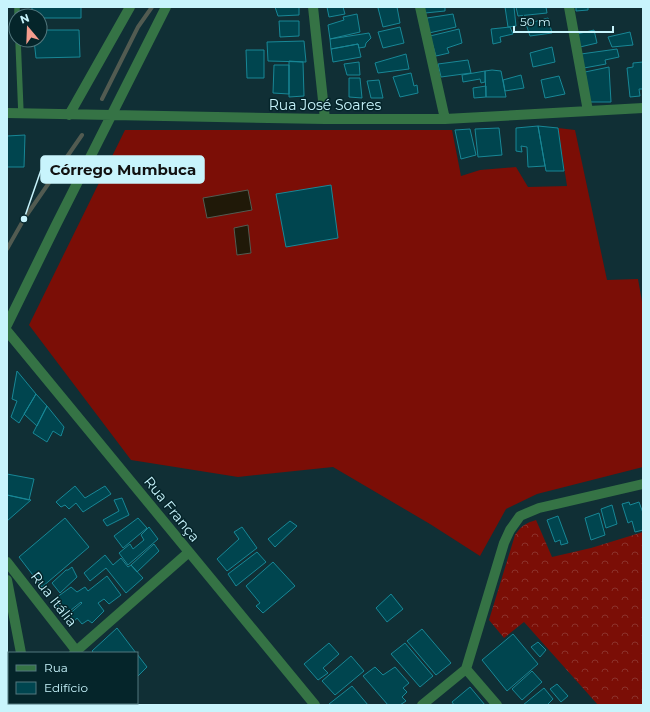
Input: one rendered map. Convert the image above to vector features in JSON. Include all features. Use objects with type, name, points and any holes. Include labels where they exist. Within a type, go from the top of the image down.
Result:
[{"type":"street","points":[[69,116],[130,7]]},
{"type":"street","points":[[7,325],[166,7]]},
{"type":"street","points":[[313,7],[325,120]]},
{"type":"street","points":[[420,7],[445,119]]},
{"type":"street","points":[[569,7],[588,111]]},
{"type":"street","name":"Rua José Soares","points":[[7,114],[325,120],[445,119],[643,108]]},
{"type":"street","name":"Rua França","points":[[7,331],[315,705]]},
{"type":"street","points":[[422,705],[466,669],[504,543],[510,530],[520,516],[539,508],[643,484]]},
{"type":"street","points":[[76,652],[189,552]]},
{"type":"street","name":"Rua Itália","points":[[7,562],[76,652]]},
{"type":"street","points":[[7,580],[21,652]]},
{"type":"street","points":[[466,669],[497,705]]},
{"type":"lane","points":[[18,48],[21,114]]},
{"type":"green space","points":[[558,128],[575,130],[607,280],[638,279],[643,307],[643,467],[537,494],[506,509],[480,556],[430,524],[333,467],[238,477],[131,460],[29,325],[125,130],[452,130],[461,176],[480,170],[516,167],[528,187],[567,186]]},
{"type":"green space","points":[[536,520],[552,557],[591,548],[643,532],[643,705],[598,705],[524,622],[504,638],[489,620],[515,535],[524,525]]},
{"type":"shaded area","points":[[248,190],[252,210],[207,218],[203,198]]},
{"type":"shaded area","points":[[248,225],[251,253],[237,255],[234,228]]},
{"type":"building","points":[[81,7],[81,18],[48,18],[48,8],[32,8]]},
{"type":"building","points":[[275,7],[299,7],[299,15],[278,16]]},
{"type":"building","points":[[327,7],[343,7],[345,14],[329,17]]},
{"type":"building","points":[[397,7],[400,23],[383,27],[378,8]]},
{"type":"building","points":[[424,7],[445,7],[445,11],[425,13]]},
{"type":"building","points":[[505,7],[514,7],[516,26],[508,27]]},
{"type":"building","points":[[516,7],[546,7],[547,13],[518,16]]},
{"type":"building","points":[[576,7],[588,7],[588,10],[576,11]]},
{"type":"building","points":[[357,14],[360,32],[330,39],[328,25],[344,20],[343,17]]},
{"type":"building","points":[[453,14],[456,27],[429,33],[427,18]]},
{"type":"building","points":[[548,18],[552,33],[530,36],[526,24]]},
{"type":"building","points":[[279,21],[299,21],[299,36],[280,37]]},
{"type":"building","points":[[400,27],[404,43],[383,48],[378,32]]},
{"type":"building","points":[[510,27],[513,34],[500,37],[501,42],[493,44],[491,29]]},
{"type":"building","points":[[459,29],[462,43],[447,48],[449,53],[436,56],[430,36]]},
{"type":"building","points":[[48,30],[79,30],[80,57],[36,58],[35,48],[48,48]]},
{"type":"building","points":[[594,30],[597,43],[580,47],[577,34]]},
{"type":"building","points":[[630,32],[633,45],[612,47],[608,37]]},
{"type":"building","points":[[369,33],[371,38],[366,43],[365,47],[359,48],[358,44],[331,49],[330,39]]},
{"type":"building","points":[[304,41],[306,62],[268,61],[267,42]]},
{"type":"building","points":[[358,44],[361,57],[333,62],[331,49]]},
{"type":"building","points":[[552,47],[555,62],[533,67],[530,53]]},
{"type":"building","points":[[617,49],[619,57],[605,60],[606,64],[584,68],[581,54]]},
{"type":"building","points":[[246,50],[264,50],[264,78],[247,78]]},
{"type":"building","points":[[406,54],[409,69],[378,73],[375,63]]},
{"type":"building","points":[[468,60],[471,73],[441,77],[438,64]]},
{"type":"building","points":[[289,61],[303,62],[304,96],[289,97]]},
{"type":"building","points":[[359,62],[360,75],[347,75],[344,64]]},
{"type":"building","points":[[643,62],[643,89],[639,89],[640,96],[630,97],[627,68],[633,67],[633,63]]},
{"type":"building","points":[[274,65],[289,65],[289,94],[273,93]]},
{"type":"building","points":[[609,67],[611,102],[590,102],[585,72]]},
{"type":"building","points":[[485,71],[501,71],[506,97],[486,97]]},
{"type":"building","points":[[485,71],[485,82],[481,83],[480,79],[463,82],[462,75]]},
{"type":"building","points":[[411,73],[414,86],[417,85],[418,93],[400,97],[393,77]]},
{"type":"building","points":[[521,75],[524,88],[505,91],[503,80]]},
{"type":"building","points":[[559,76],[565,94],[545,98],[541,80]]},
{"type":"building","points":[[349,78],[360,78],[362,98],[349,97]]},
{"type":"building","points":[[379,80],[383,98],[371,98],[367,81]]},
{"type":"building","points":[[486,86],[486,97],[474,98],[473,88]]},
{"type":"building","points":[[538,126],[558,128],[564,171],[546,171]]},
{"type":"building","points":[[538,126],[545,166],[528,167],[527,147],[521,146],[522,152],[516,151],[516,128]]},
{"type":"building","points":[[499,128],[502,155],[478,157],[475,129]]},
{"type":"building","points":[[470,129],[476,155],[461,159],[455,130]]},
{"type":"building","points":[[25,135],[24,167],[7,167],[7,136]]},
{"type":"building","points":[[331,185],[338,238],[286,247],[276,194]]},
{"type":"building","points":[[17,371],[36,394],[19,423],[11,417],[17,401],[12,399]]},
{"type":"building","points":[[36,394],[47,406],[37,426],[24,414]]},
{"type":"building","points":[[47,406],[64,427],[61,436],[53,431],[47,442],[33,433]]},
{"type":"building","points":[[7,474],[34,479],[29,500],[7,495]]},
{"type":"building","points":[[75,486],[85,498],[105,486],[111,494],[83,512],[76,503],[69,509],[65,505],[61,507],[56,502]]},
{"type":"building","points":[[7,495],[31,500],[7,521]]},
{"type":"building","points":[[122,498],[129,515],[107,526],[103,520],[119,511],[114,500]]},
{"type":"building","points":[[629,502],[630,505],[639,502],[643,513],[643,530],[635,532],[632,521],[628,523],[622,504]]},
{"type":"building","points":[[612,505],[617,524],[606,528],[601,509]]},
{"type":"building","points":[[599,513],[605,535],[591,540],[585,518]]},
{"type":"building","points":[[558,516],[568,543],[561,545],[560,540],[555,542],[547,520]]},
{"type":"building","points":[[65,518],[89,547],[42,587],[19,557]]},
{"type":"building","points":[[138,518],[147,528],[123,548],[114,536]]},
{"type":"building","points":[[290,521],[297,526],[275,547],[268,539]]},
{"type":"building","points":[[149,527],[158,539],[128,565],[119,553],[130,544],[133,549],[144,540],[141,535]]},
{"type":"building","points":[[242,527],[257,548],[227,571],[217,559],[239,539],[234,532]]},
{"type":"building","points":[[154,544],[159,551],[137,572],[131,565]]},
{"type":"building","points":[[257,552],[266,562],[236,586],[228,574]]},
{"type":"building","points":[[105,555],[113,565],[121,558],[128,567],[131,565],[143,578],[126,593],[106,568],[90,581],[84,573]]},
{"type":"building","points":[[273,562],[295,586],[263,613],[256,606],[260,603],[246,586]]},
{"type":"building","points":[[72,567],[77,577],[60,593],[52,583],[66,570]]},
{"type":"building","points":[[107,576],[121,595],[109,604],[104,599],[98,603],[104,611],[92,623],[88,620],[82,624],[77,618],[72,624],[66,617],[82,603],[81,602],[65,615],[53,600],[71,587],[77,592],[85,587],[88,591]]},
{"type":"building","points":[[391,594],[403,609],[387,622],[376,608]]},
{"type":"building","points":[[117,628],[135,652],[93,652],[92,651]]},
{"type":"building","points":[[422,629],[451,663],[436,675],[407,641]]},
{"type":"building","points":[[513,634],[538,664],[507,691],[482,660]]},
{"type":"building","points":[[538,642],[546,650],[540,657],[531,647]]},
{"type":"building","points":[[329,643],[339,654],[323,668],[328,673],[318,680],[304,664]]},
{"type":"building","points":[[405,643],[433,676],[420,687],[391,654]]},
{"type":"building","points":[[138,655],[147,667],[138,676]]},
{"type":"building","points":[[351,656],[364,671],[335,695],[322,681]]},
{"type":"building","points":[[375,667],[383,675],[395,667],[409,683],[403,688],[407,692],[402,697],[406,701],[400,705],[388,705],[363,676]]},
{"type":"building","points":[[532,671],[542,682],[522,700],[512,689]]},
{"type":"building","points":[[557,684],[568,696],[561,702],[550,689]]},
{"type":"building","points":[[352,686],[368,705],[329,704]]},
{"type":"building","points":[[470,687],[485,705],[454,705],[452,702]]},
{"type":"building","points":[[544,688],[553,699],[547,705],[523,705]]},
{"type":"building","points":[[91,704],[103,704],[102,705]]},
{"type":"waterway","points":[[102,99],[138,27],[152,7]]},
{"type":"waterway","points":[[7,249],[24,219],[82,135]]},
{"type":"place","name":"Córrego Mumbuca","points":[[24,219]]}]
